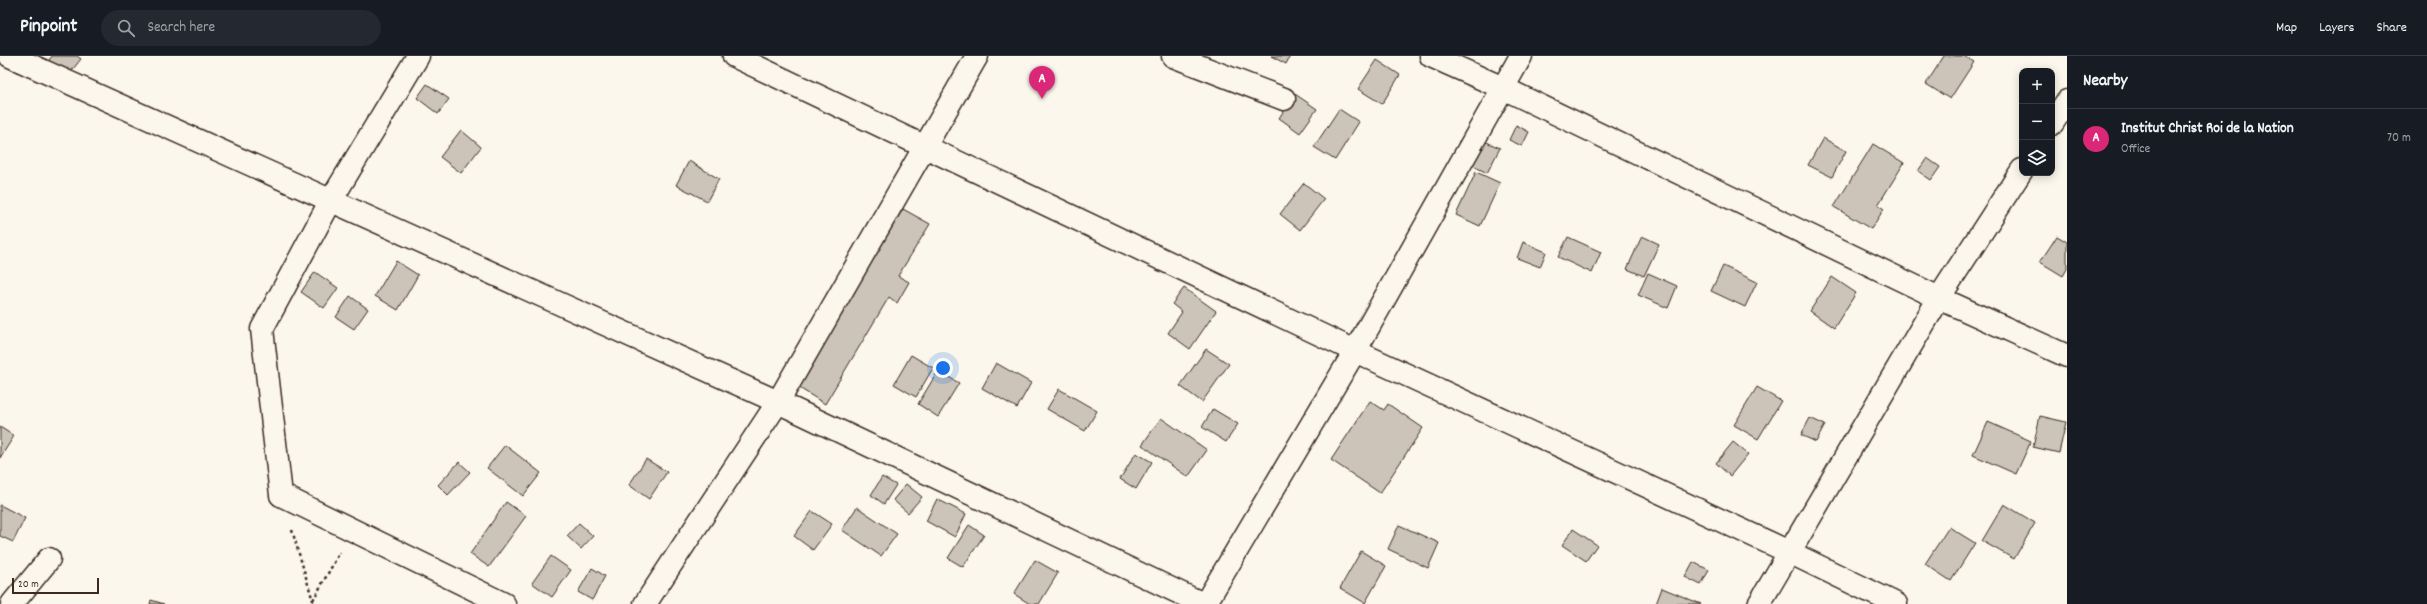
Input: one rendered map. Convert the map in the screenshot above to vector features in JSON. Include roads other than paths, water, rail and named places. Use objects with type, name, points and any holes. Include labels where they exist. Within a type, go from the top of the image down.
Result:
[{"type":"street","points":[[10,56],[330,202],[778,402],[1204,604],[1355,351],[1522,56]]},
{"type":"street","points":[[418,56],[330,202],[262,329],[282,495],[504,604]]},
{"type":"street","points":[[734,56],[1355,351],[1789,552],[1896,604]]},
{"type":"street","points":[[645,604],[778,402],[977,56]]},
{"type":"street","points":[[1173,56],[1284,99]]},
{"type":"street","points":[[1431,56],[1503,88],[1939,298],[2067,356]]},
{"type":"street","points":[[2055,119],[2067,101]]},
{"type":"street","points":[[1759,604],[1939,298],[2019,175]]},
{"type":"street","points":[[12,604],[49,559]]},
{"type":"place","name":"Institut Christ Roi de la Nation","points":[[1042,99]]}]
